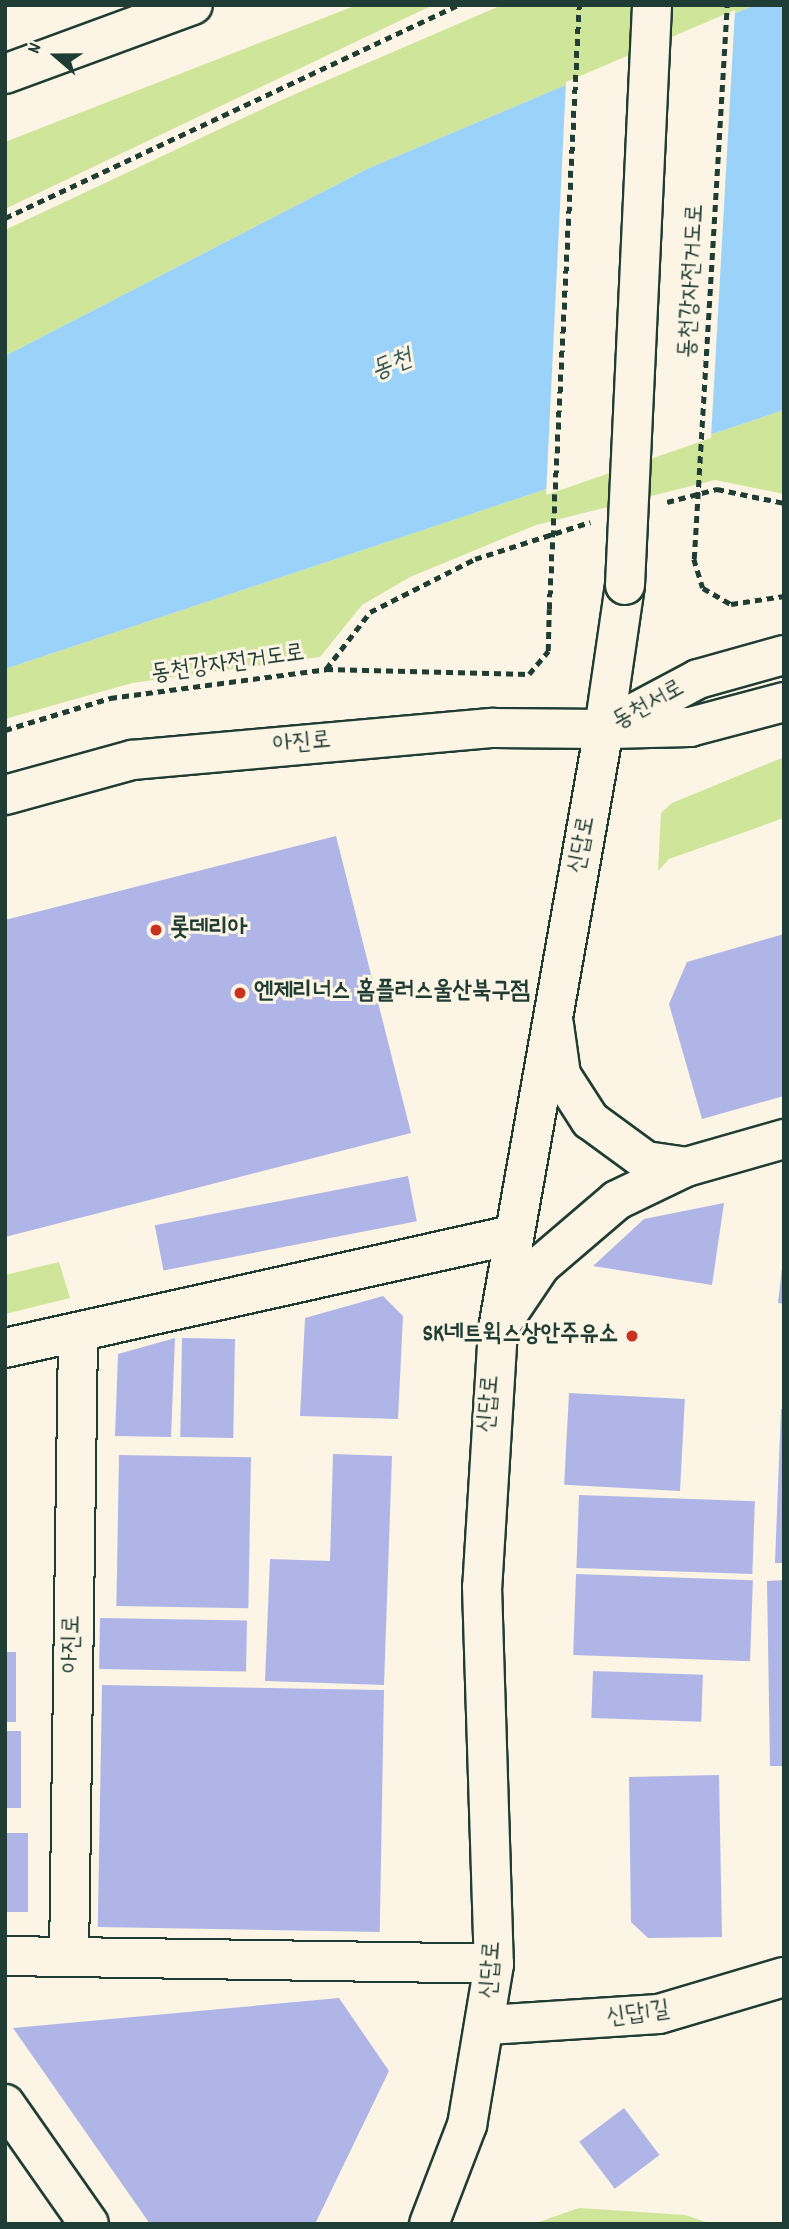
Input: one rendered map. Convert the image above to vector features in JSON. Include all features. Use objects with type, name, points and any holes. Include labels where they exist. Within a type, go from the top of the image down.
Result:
[{"type":"street","points":[[5,74],[193,5]]},
{"type":"street","name":"신답로","points":[[429,2224],[467,2125],[488,2025],[494,1964],[482,1587],[498,1329],[512,1235],[604,729],[625,585],[652,5]]},
{"type":"street","name":"동천서로","points":[[604,729],[698,679],[784,655]]},
{"type":"street","name":"동천서로","points":[[604,729],[690,727],[784,702]]},
{"type":"street","name":"아진로","points":[[5,794],[143,758],[494,728],[604,729]]},
{"type":"street","points":[[553,1010],[561,1075],[590,1120],[646,1161],[686,1167]]},
{"type":"street","points":[[498,1329],[525,1284],[566,1239],[628,1193],[686,1167],[784,1139]]},
{"type":"street","points":[[5,1348],[512,1235]]},
{"type":"street","name":"아진로","points":[[69,1957],[78,1332]]},
{"type":"street","points":[[5,1956],[494,1964]]},
{"type":"street","name":"신답1길","points":[[488,2025],[659,2014],[784,1977]]},
{"type":"street","points":[[5,2104],[89,2224]]},
{"type":"path","points":[[5,218],[458,5]]},
{"type":"path","points":[[326,668],[529,674],[548,651],[579,5]]},
{"type":"path","name":"동천강자전거도로","points":[[727,5],[694,559],[703,588],[731,604],[784,596]]},
{"type":"path","points":[[717,489],[784,503]]},
{"type":"path","name":"동천강자전거도로","points":[[5,730],[110,698],[326,668],[370,612],[542,534]]},
{"type":"green space","points":[[357,5],[433,5],[5,209],[5,142]]},
{"type":"green space","points":[[502,5],[755,5],[367,169],[5,356],[5,230],[286,98]]},
{"type":"green space","points":[[784,410],[784,494],[715,480],[536,525],[410,577],[362,605],[320,657],[132,683],[5,719],[5,669]]},
{"type":"green space","points":[[784,757],[784,818],[669,859],[658,871],[661,813],[672,803]]},
{"type":"green space","points":[[59,1262],[70,1298],[5,1314],[5,1275]]},
{"type":"green space","points":[[579,2208],[685,2215],[712,2224],[533,2224]]},
{"type":"water","name":"동천","points":[[755,5],[784,5],[784,410],[5,669],[5,356],[367,169]]},
{"type":"pier","points":[[735,10],[711,438],[546,495],[566,82]]},
{"type":"building","points":[[336,836],[411,1133],[5,1237],[5,920]]},
{"type":"building","points":[[784,934],[784,1096],[702,1119],[669,1004],[687,962]]},
{"type":"building","points":[[408,1176],[417,1221],[164,1270],[155,1225]]},
{"type":"building","points":[[724,1203],[712,1285],[593,1266],[644,1219]]},
{"type":"building","points":[[784,1268],[784,1304],[778,1303]]},
{"type":"building","points":[[383,1296],[403,1316],[398,1419],[300,1416],[305,1318]]},
{"type":"building","points":[[175,1338],[171,1437],[115,1436],[118,1354]]},
{"type":"building","points":[[182,1338],[235,1339],[233,1438],[180,1437]]},
{"type":"building","points":[[569,1393],[685,1399],[680,1491],[564,1485]]},
{"type":"building","points":[[781,1409],[784,1409],[784,1563],[775,1563]]},
{"type":"building","points":[[333,1454],[392,1456],[384,1685],[265,1681],[270,1559],[330,1561]]},
{"type":"building","points":[[119,1455],[251,1457],[248,1608],[116,1606]]},
{"type":"building","points":[[579,1495],[755,1501],[752,1574],[576,1568]]},
{"type":"building","points":[[576,1574],[753,1580],[750,1661],[573,1655]]},
{"type":"building","points":[[784,1580],[784,1766],[770,1766],[767,1581]]},
{"type":"building","points":[[100,1618],[247,1621],[246,1672],[99,1669]]},
{"type":"building","points":[[5,1652],[16,1652],[16,1722],[5,1722]]},
{"type":"building","points":[[593,1671],[703,1675],[701,1722],[591,1718]]},
{"type":"building","points":[[102,1685],[384,1690],[380,1932],[98,1927]]},
{"type":"building","points":[[5,1731],[21,1731],[21,1808],[5,1808]]},
{"type":"building","points":[[719,1775],[722,1937],[648,1938],[631,1922],[629,1777]]},
{"type":"building","points":[[5,1833],[28,1833],[28,1912],[5,1912]]},
{"type":"building","points":[[339,1998],[389,2071],[315,2224],[150,2224],[13,2028]]},
{"type":"building","points":[[624,2108],[660,2155],[615,2189],[579,2142]]},
{"type":"place","name":"롯데리아","points":[[156,930]]},
{"type":"place","name":"엔제리너스 홈플러스울산북구점","points":[[240,993]]},
{"type":"place","name":"SK네트윅스상안주유소","points":[[632,1336]]}]
